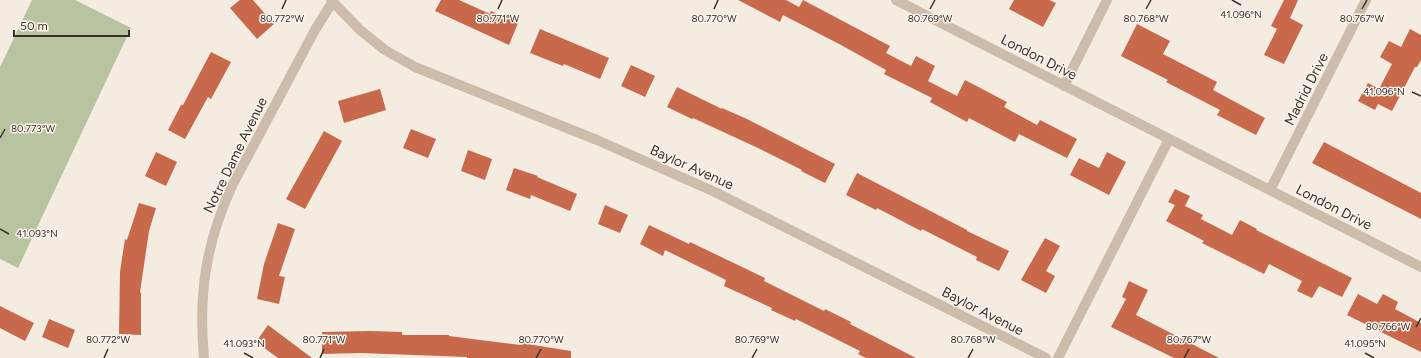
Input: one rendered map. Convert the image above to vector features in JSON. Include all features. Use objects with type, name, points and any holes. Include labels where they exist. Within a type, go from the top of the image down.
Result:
[{"type":"street","name":"London Drive","points":[[896,0],[1421,267]]},
{"type":"street","points":[[1064,86],[1108,0]]},
{"type":"street","name":"Madrid Drive","points":[[1270,190],[1366,0]]},
{"type":"street","name":"Notre Dame Avenue","points":[[204,358],[202,312],[204,275],[213,235],[222,207],[332,1]]},
{"type":"street","name":"Baylor Avenue","points":[[332,1],[360,30],[385,50],[415,68],[597,140],[715,192],[1046,358]]},
{"type":"street","points":[[1058,358],[1169,139]]},
{"type":"green space","points":[[32,0],[75,0],[131,28],[18,268],[0,259],[0,67]]},
{"type":"building","points":[[240,0],[253,0],[274,24],[257,39],[230,8]]},
{"type":"building","points":[[441,0],[459,0],[490,14],[491,11],[518,23],[509,45],[435,11]]},
{"type":"building","points":[[738,0],[786,0],[799,7],[803,0],[890,46],[886,53],[911,66],[916,56],[935,66],[928,81],[957,96],[965,80],[1007,102],[1004,107],[1037,125],[1040,120],[1077,139],[1067,158],[1019,134],[1015,142],[969,118],[967,122],[930,102],[932,98],[884,74],[886,70],[783,15],[780,22]]},
{"type":"building","points":[[1014,0],[1049,0],[1056,3],[1043,27],[1009,9]]},
{"type":"building","points":[[1284,0],[1298,0],[1290,18],[1303,25],[1284,64],[1264,55],[1277,29],[1271,26]]},
{"type":"building","points":[[1137,24],[1170,41],[1163,54],[1217,82],[1213,90],[1265,118],[1256,135],[1217,115],[1220,110],[1166,82],[1168,80],[1121,56]]},
{"type":"building","points":[[540,29],[609,58],[600,79],[564,64],[563,66],[530,53]]},
{"type":"building","points":[[1410,29],[1421,35],[1421,60],[1417,67],[1415,67],[1392,111],[1378,104],[1375,110],[1358,101],[1368,83],[1379,89],[1392,64],[1380,57],[1389,41],[1401,47]]},
{"type":"building","points":[[211,52],[231,62],[211,99],[208,97],[185,139],[168,130]]},
{"type":"building","points":[[631,65],[655,76],[645,97],[621,86]]},
{"type":"building","points":[[677,87],[722,109],[747,119],[835,164],[825,183],[758,148],[667,107]]},
{"type":"building","points":[[380,89],[386,110],[344,123],[338,101]]},
{"type":"building","points":[[411,129],[436,139],[428,158],[403,148]]},
{"type":"building","points":[[324,131],[342,141],[305,209],[286,199]]},
{"type":"building","points":[[1324,142],[1421,193],[1421,219],[1312,163]]},
{"type":"building","points":[[468,150],[492,159],[485,180],[461,171]]},
{"type":"building","points":[[156,152],[177,162],[166,186],[145,176]]},
{"type":"building","points":[[1107,152],[1126,162],[1109,195],[1070,175],[1079,158],[1099,168]]},
{"type":"building","points":[[514,168],[538,176],[537,177],[577,194],[570,211],[531,195],[530,199],[506,190]]},
{"type":"building","points":[[857,173],[967,231],[1009,251],[999,271],[976,260],[977,257],[922,229],[921,231],[877,208],[876,210],[846,195]]},
{"type":"building","points":[[1175,189],[1190,196],[1185,206],[1203,215],[1201,219],[1232,235],[1240,220],[1257,229],[1256,230],[1352,278],[1342,297],[1319,286],[1312,298],[1297,291],[1302,281],[1269,264],[1264,274],[1202,243],[1204,241],[1166,221],[1175,205],[1168,202]]},
{"type":"building","points":[[139,203],[156,208],[149,231],[140,292],[141,335],[119,334],[120,272],[125,239],[127,240]]},
{"type":"building","points":[[605,205],[628,215],[620,233],[598,224]]},
{"type":"building","points":[[278,223],[295,229],[279,276],[285,277],[279,304],[257,299],[264,264]]},
{"type":"building","points":[[649,225],[689,244],[690,242],[765,278],[764,281],[824,311],[825,309],[851,322],[850,324],[916,358],[866,358],[858,354],[860,351],[796,319],[795,321],[771,310],[772,308],[724,286],[726,280],[665,250],[663,256],[640,244]]},
{"type":"building","points":[[1045,238],[1060,246],[1046,271],[1055,276],[1046,293],[1021,280]]},
{"type":"building","points":[[1129,281],[1148,290],[1136,315],[1219,358],[1174,358],[1111,327],[1126,299],[1122,297]]},
{"type":"building","points":[[1358,294],[1377,304],[1383,294],[1398,302],[1395,309],[1421,323],[1421,352],[1347,315]]},
{"type":"building","points":[[0,306],[34,323],[25,341],[0,328]]},
{"type":"building","points":[[49,319],[75,330],[68,348],[42,337]]},
{"type":"building","points":[[268,325],[312,358],[278,358],[256,342]]},
{"type":"building","points":[[322,332],[402,332],[402,335],[449,335],[521,345],[521,343],[571,351],[571,358],[467,358],[360,353],[322,354]]}]
